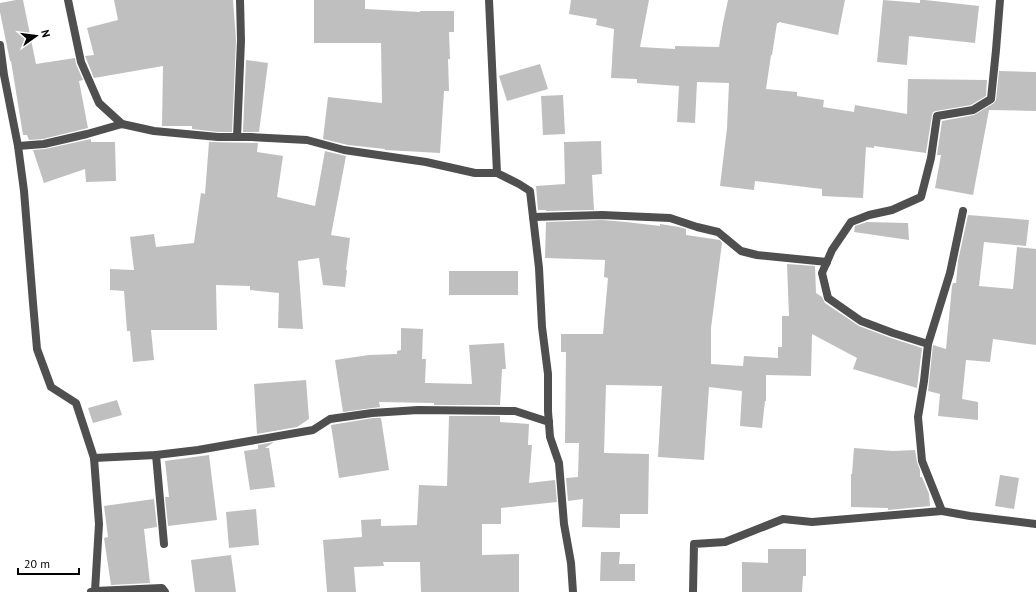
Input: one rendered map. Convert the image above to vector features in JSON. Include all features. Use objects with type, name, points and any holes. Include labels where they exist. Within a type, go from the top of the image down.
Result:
[{"type":"street","points":[[68,0],[81,62],[100,103],[122,124]]},
{"type":"street","points":[[238,137],[241,40],[240,0]]},
{"type":"street","points":[[489,0],[497,173]]},
{"type":"street","points":[[928,344],[861,321],[828,298],[822,273],[832,250],[851,222],[869,215],[892,210],[920,197],[931,158],[937,116],[973,110],[991,99],[1000,0]]},
{"type":"street","points":[[0,45],[18,146],[24,190],[32,303],[37,349],[51,387],[76,403],[94,458],[99,524],[94,592],[162,588],[165,592]]},
{"type":"street","points":[[18,146],[44,144],[122,124],[154,131],[218,138],[251,137],[307,140],[344,150],[426,162],[476,172],[497,173],[530,191],[539,268],[542,327],[548,374],[550,437],[559,463],[564,524],[571,563],[574,592]]},
{"type":"street","points":[[942,511],[922,461],[918,417],[928,344],[950,273],[963,211]]},
{"type":"street","points":[[533,217],[602,215],[670,218],[718,232],[741,251],[757,255],[827,262]]},
{"type":"street","points":[[94,458],[156,455],[198,450],[313,430],[330,419],[372,413],[418,410],[515,411],[549,422]]},
{"type":"street","points":[[156,455],[164,544]]},
{"type":"street","points":[[693,592],[694,544],[725,542],[784,519],[812,522],[942,511],[1036,524]]},
{"type":"building","points":[[23,0],[36,64],[75,58],[83,80],[79,81],[88,128],[43,139],[29,140],[27,135],[23,135],[11,61],[0,12],[0,3]]},
{"type":"building","points":[[114,0],[233,0],[236,40],[232,132],[192,129],[192,126],[162,126],[163,66],[94,78],[85,56],[94,55],[87,28],[118,20]]},
{"type":"building","points":[[314,0],[365,0],[365,9],[420,12],[454,11],[454,32],[449,32],[449,91],[444,91],[440,153],[385,150],[348,145],[323,139],[328,97],[382,103],[381,43],[314,43]]},
{"type":"building","points":[[571,0],[649,0],[640,47],[675,49],[675,46],[719,47],[728,0],[845,0],[838,35],[779,22],[777,23],[766,89],[797,92],[797,96],[824,100],[823,107],[854,112],[855,105],[907,114],[908,79],[987,80],[986,96],[971,105],[933,112],[926,153],[874,146],[874,148],[866,147],[863,198],[822,196],[822,189],[755,181],[754,190],[720,186],[727,128],[729,83],[697,82],[695,123],[677,122],[679,86],[637,83],[637,79],[611,78],[614,29],[596,25],[597,19],[569,14]]},
{"type":"building","points":[[883,0],[920,3],[920,0],[925,0],[979,6],[975,43],[909,36],[907,65],[877,62]]},
{"type":"building","points":[[246,60],[268,63],[259,132],[243,132]]},
{"type":"building","points":[[540,64],[548,89],[507,101],[499,76]]},
{"type":"building","points":[[999,71],[1036,72],[1036,111],[989,110],[973,195],[935,188],[941,155],[937,155],[942,121],[974,115],[994,103],[996,100]]},
{"type":"building","points":[[563,95],[565,134],[543,135],[541,96]]},
{"type":"building","points":[[91,139],[91,142],[115,142],[116,181],[86,182],[85,169],[44,183],[33,150],[45,149]]},
{"type":"building","points":[[601,141],[602,174],[592,175],[594,210],[538,210],[536,186],[565,184],[564,142]]},
{"type":"building","points":[[209,142],[258,143],[257,152],[283,156],[277,197],[315,206],[325,151],[346,156],[331,235],[350,238],[345,287],[323,285],[319,258],[298,261],[303,329],[278,328],[279,293],[250,290],[250,286],[216,285],[217,330],[151,330],[154,360],[133,362],[130,331],[127,331],[124,291],[110,290],[110,269],[134,270],[130,237],[154,234],[156,247],[194,243],[201,193],[205,194]]},
{"type":"building","points":[[968,215],[1029,220],[1026,246],[984,242],[979,286],[1013,289],[1017,247],[1036,249],[1036,345],[993,339],[990,362],[966,360],[962,399],[978,402],[978,420],[938,416],[940,394],[928,391],[933,345],[946,349],[952,286],[953,283],[956,283],[958,261]]},
{"type":"building","points":[[602,220],[660,226],[660,224],[679,227],[686,229],[686,235],[720,240],[722,243],[711,328],[711,364],[743,366],[744,356],[778,358],[778,347],[782,347],[782,316],[789,316],[787,264],[815,266],[816,293],[822,297],[825,303],[859,326],[922,348],[917,388],[853,369],[857,358],[812,334],[811,376],[766,375],[766,401],[762,428],[740,426],[742,391],[709,387],[704,460],[658,457],[662,386],[606,385],[604,453],[649,454],[648,514],[620,514],[620,528],[582,527],[583,499],[568,501],[566,478],[578,477],[579,443],[565,443],[566,352],[561,352],[561,334],[603,334],[608,278],[604,277],[605,260],[545,258],[546,222]]},
{"type":"building","points":[[867,222],[908,223],[909,240],[854,232],[855,226]]},
{"type":"building","points":[[449,271],[518,271],[518,295],[449,295]]},
{"type":"building","points":[[401,328],[423,329],[422,359],[426,359],[425,383],[472,384],[469,345],[504,343],[506,369],[502,369],[500,405],[434,405],[434,403],[379,402],[380,407],[343,412],[335,360],[369,355],[397,354],[397,351],[401,350]]},
{"type":"building","points":[[306,380],[309,419],[297,427],[257,434],[254,384]]},
{"type":"building","points":[[117,400],[122,415],[93,423],[88,408]]},
{"type":"building","points":[[449,416],[500,416],[500,422],[529,424],[528,445],[532,445],[529,483],[555,480],[557,502],[501,508],[501,524],[482,524],[482,555],[519,554],[519,592],[421,592],[420,562],[383,562],[384,566],[354,567],[356,592],[327,592],[323,540],[362,537],[361,520],[381,519],[381,526],[417,525],[419,485],[447,486]]},
{"type":"building","points":[[381,418],[389,470],[339,478],[331,425]]},
{"type":"building","points":[[274,442],[265,448],[269,448],[275,487],[250,490],[244,451],[258,449],[258,445]]},
{"type":"building","points":[[854,448],[893,451],[915,450],[920,470],[920,477],[922,477],[929,494],[930,506],[888,510],[888,508],[851,507],[851,474]]},
{"type":"building","points":[[209,455],[217,520],[168,526],[165,497],[169,497],[165,461]]},
{"type":"building","points":[[1000,475],[1019,478],[1014,509],[995,506]]},
{"type":"building","points":[[154,499],[157,527],[144,529],[150,583],[111,585],[104,538],[108,537],[104,506]]},
{"type":"building","points":[[256,509],[259,545],[229,548],[226,512]]},
{"type":"building","points":[[768,549],[806,549],[806,576],[803,576],[802,592],[742,592],[742,562],[768,563]]},
{"type":"building","points":[[601,552],[620,552],[619,564],[635,564],[635,581],[600,581]]},
{"type":"building","points":[[231,555],[236,592],[195,592],[191,560]]}]
